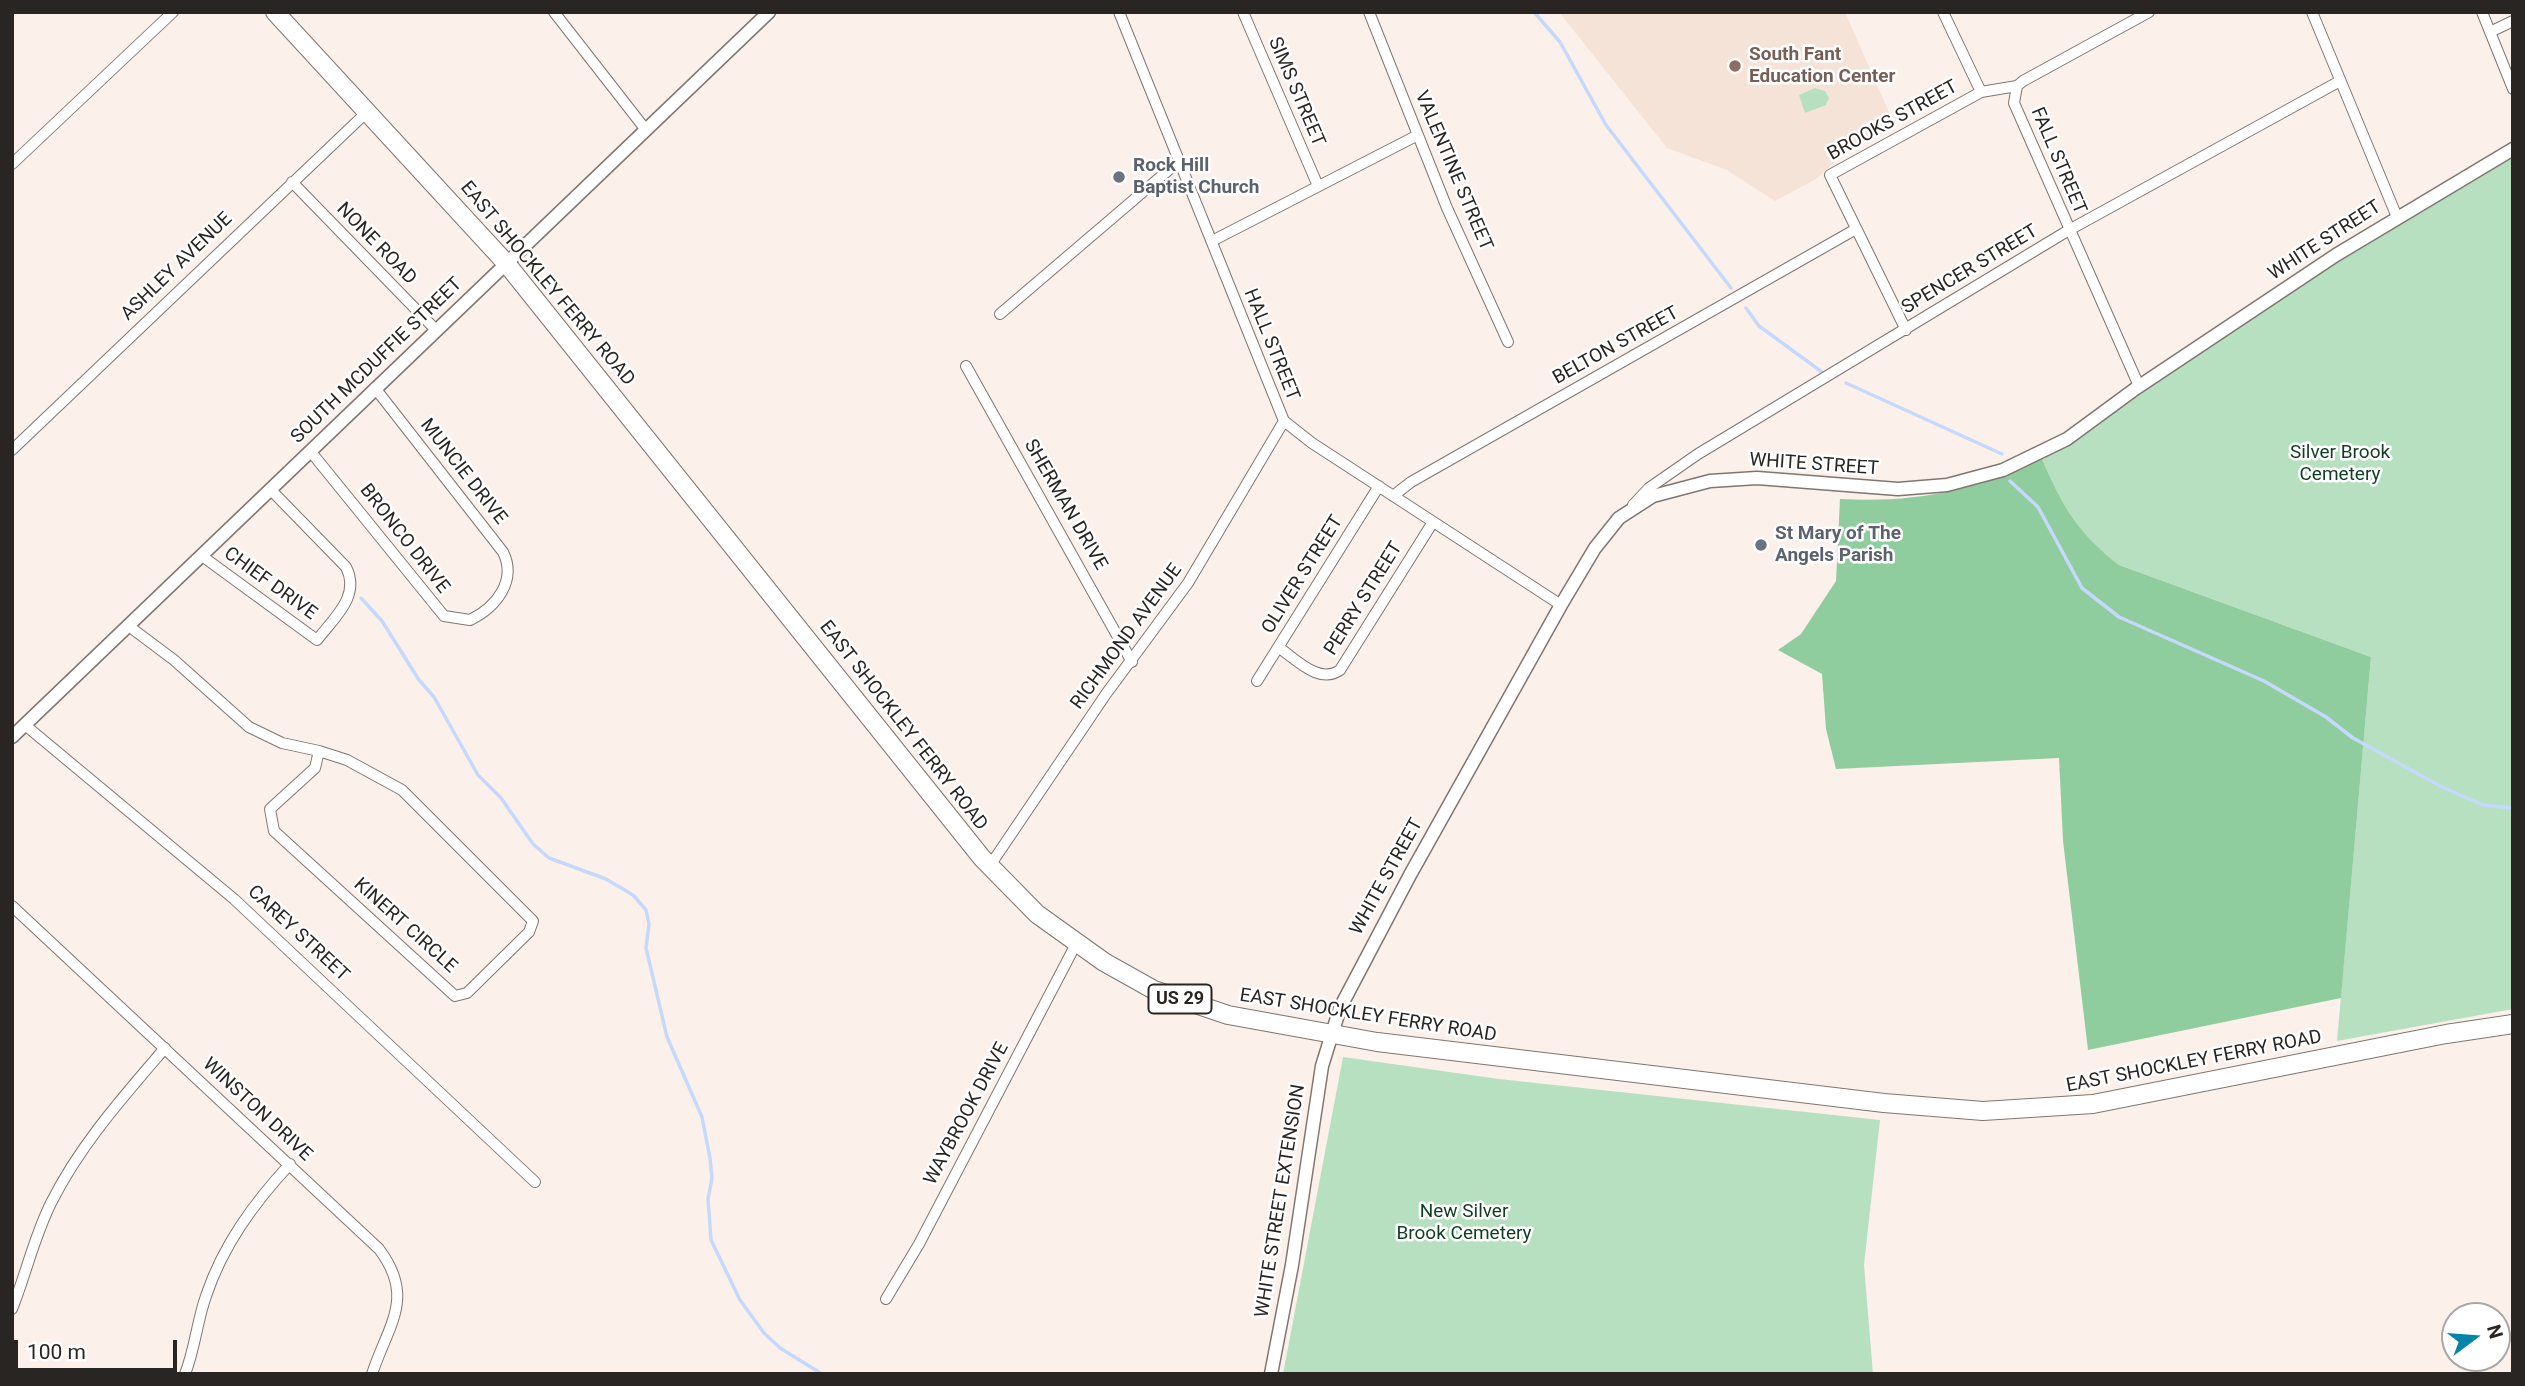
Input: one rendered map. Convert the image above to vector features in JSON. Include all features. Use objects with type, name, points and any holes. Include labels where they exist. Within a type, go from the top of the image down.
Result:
[{"type":"highway","name":"EAST SHOCKLEY FERRY ROAD","points":[[278,13],[506,263],[989,867],[1037,914],[1076,944],[1137,981],[1187,1002],[1251,1020],[1330,1035],[1884,1103],[2001,1111],[2122,1100],[2446,1034],[2513,1024]]},
{"type":"street","points":[[12,163],[173,12]]},
{"type":"street","points":[[554,12],[646,130]]},
{"type":"street","name":"SOUTH MCDUFFIE STREET","points":[[12,737],[130,627],[435,329],[769,12]]},
{"type":"street","name":"HALL STREET","points":[[1119,12],[1284,421],[1312,443],[1561,605]]},
{"type":"street","name":"SIMS STREET","points":[[1243,12],[1318,186]]},
{"type":"street","name":"VALENTINE STREET","points":[[1369,12],[1418,135],[1508,342]]},
{"type":"street","points":[[1944,12],[1981,92]]},
{"type":"street","name":"FALL STREET","points":[[2139,386],[2014,103],[2017,86],[2149,12]]},
{"type":"street","points":[[2312,12],[2397,217]]},
{"type":"street","points":[[2482,12],[2513,89]]},
{"type":"street","points":[[2490,32],[2513,21]]},
{"type":"street","name":"SPENCER STREET","points":[[1631,508],[1649,488],[1678,467],[2069,230],[2340,81]]},
{"type":"street","name":"BROOKS STREET","points":[[1906,330],[1830,175],[1981,92],[2017,86]]},
{"type":"street","name":"ASHLEY AVENUE","points":[[12,450],[368,111]]},
{"type":"street","points":[[1212,241],[1418,135]]},
{"type":"street","name":"WHITE STREET","points":[[1330,1035],[1358,970],[1561,605],[1604,535],[1631,508],[1672,488],[1710,481],[1757,478],[1898,489],[1939,486],[1983,477],[2023,461],[2067,439],[2139,386],[2397,217],[2513,149]]},
{"type":"street","points":[[1000,314],[1178,162]]},
{"type":"street","name":"NONE ROAD","points":[[292,182],[435,329]]},
{"type":"street","name":"BELTON STREET","points":[[1393,496],[1411,482],[1856,229]]},
{"type":"street","name":"SHERMAN DRIVE","points":[[966,366],[1132,662]]},
{"type":"street","name":"MUNCIE DRIVE","points":[[375,388],[503,552],[511,569],[508,582]]},
{"type":"street","name":"RICHMOND AVENUE","points":[[989,867],[1106,694],[1188,583],[1284,421]]},
{"type":"street","name":"BRONCO DRIVE","points":[[310,452],[444,615],[453,620],[470,620],[480,616],[497,599],[508,582]]},
{"type":"street","name":"OLIVER STREET","points":[[1257,681],[1379,486]]},
{"type":"street","name":"CHIEF DRIVE","points":[[202,556],[317,640],[347,603],[351,593],[351,576],[346,567],[270,489]]},
{"type":"street","name":"PERRY STREET","points":[[1278,647],[1319,674],[1331,676],[1340,670],[1433,522]]},
{"type":"street","name":"KINERT CIRCLE","points":[[130,627],[174,660],[249,727],[282,743],[319,751],[347,760],[402,790],[533,921],[529,932],[467,993],[455,996],[275,831],[270,809],[315,768],[319,751]]},
{"type":"street","name":"CAREY STREET","points":[[24,725],[234,899],[535,1182]]},
{"type":"street","name":"WINSTON DRIVE","points":[[12,906],[379,1249],[394,1275],[398,1290],[396,1319],[372,1374]]},
{"type":"street","name":"WAYBROOK DRIVE","points":[[886,1299],[919,1244],[1076,944]]},
{"type":"street","name":"WHITE STREET EXTENSION","points":[[1271,1374],[1292,1265],[1320,1078],[1330,1035]]},
{"type":"street","points":[[12,1309],[42,1223],[68,1172],[100,1125],[165,1048]]},
{"type":"street","points":[[185,1374],[204,1302],[220,1262],[256,1201],[290,1164]]},
{"type":"shaded area","name":"South Fant Education Center","points":[[1559,12],[1845,12],[1892,119],[1850,148],[1816,179],[1775,201],[1727,170],[1667,148]]},
{"type":"green space","points":[[1815,88],[1825,91],[1829,98],[1826,105],[1805,113],[1799,95]]},
{"type":"green space","name":"Silver Brook Cemetery","points":[[2513,155],[2513,1009],[2337,1041],[2371,657],[2119,565],[2092,541],[2073,518],[2042,459],[2287,291]]},
{"type":"green space","points":[[2042,459],[2073,518],[2092,541],[2119,565],[2371,657],[2341,998],[2088,1050],[2063,841],[2059,758],[1836,769],[1826,729],[1822,674],[1778,650],[1801,634],[1836,581],[1840,499],[1919,497],[1968,487]]},
{"type":"green space","name":"New Silver Brook Cemetery","points":[[1343,1057],[1499,1079],[1880,1120],[1864,1265],[1873,1374],[1283,1374]]},
{"type":"waterway","points":[[1534,12],[1560,42],[1606,125],[1731,288]]},
{"type":"waterway","points":[[1746,308],[1759,326],[1822,372]]},
{"type":"waterway","points":[[1846,383],[2002,454]]},
{"type":"waterway","points":[[2010,481],[2038,507],[2082,588],[2119,617],[2264,681],[2326,717],[2353,738],[2440,786],[2483,805],[2513,808]]},
{"type":"waterway","points":[[361,598],[382,621],[419,680],[434,697],[478,775],[501,798],[533,844],[549,858],[606,879],[633,895],[646,910],[649,924],[646,948],[667,1037],[702,1117],[712,1178],[708,1199],[711,1240],[740,1300],[764,1333],[780,1348],[822,1374]]},
{"type":"place","name":"South Fant Education Center","points":[[1735,66]]},
{"type":"place","name":"Rock Hill Baptist Church","points":[[1119,177]]},
{"type":"place","name":"St Mary of The Angels Parish","points":[[1761,545]]}]
